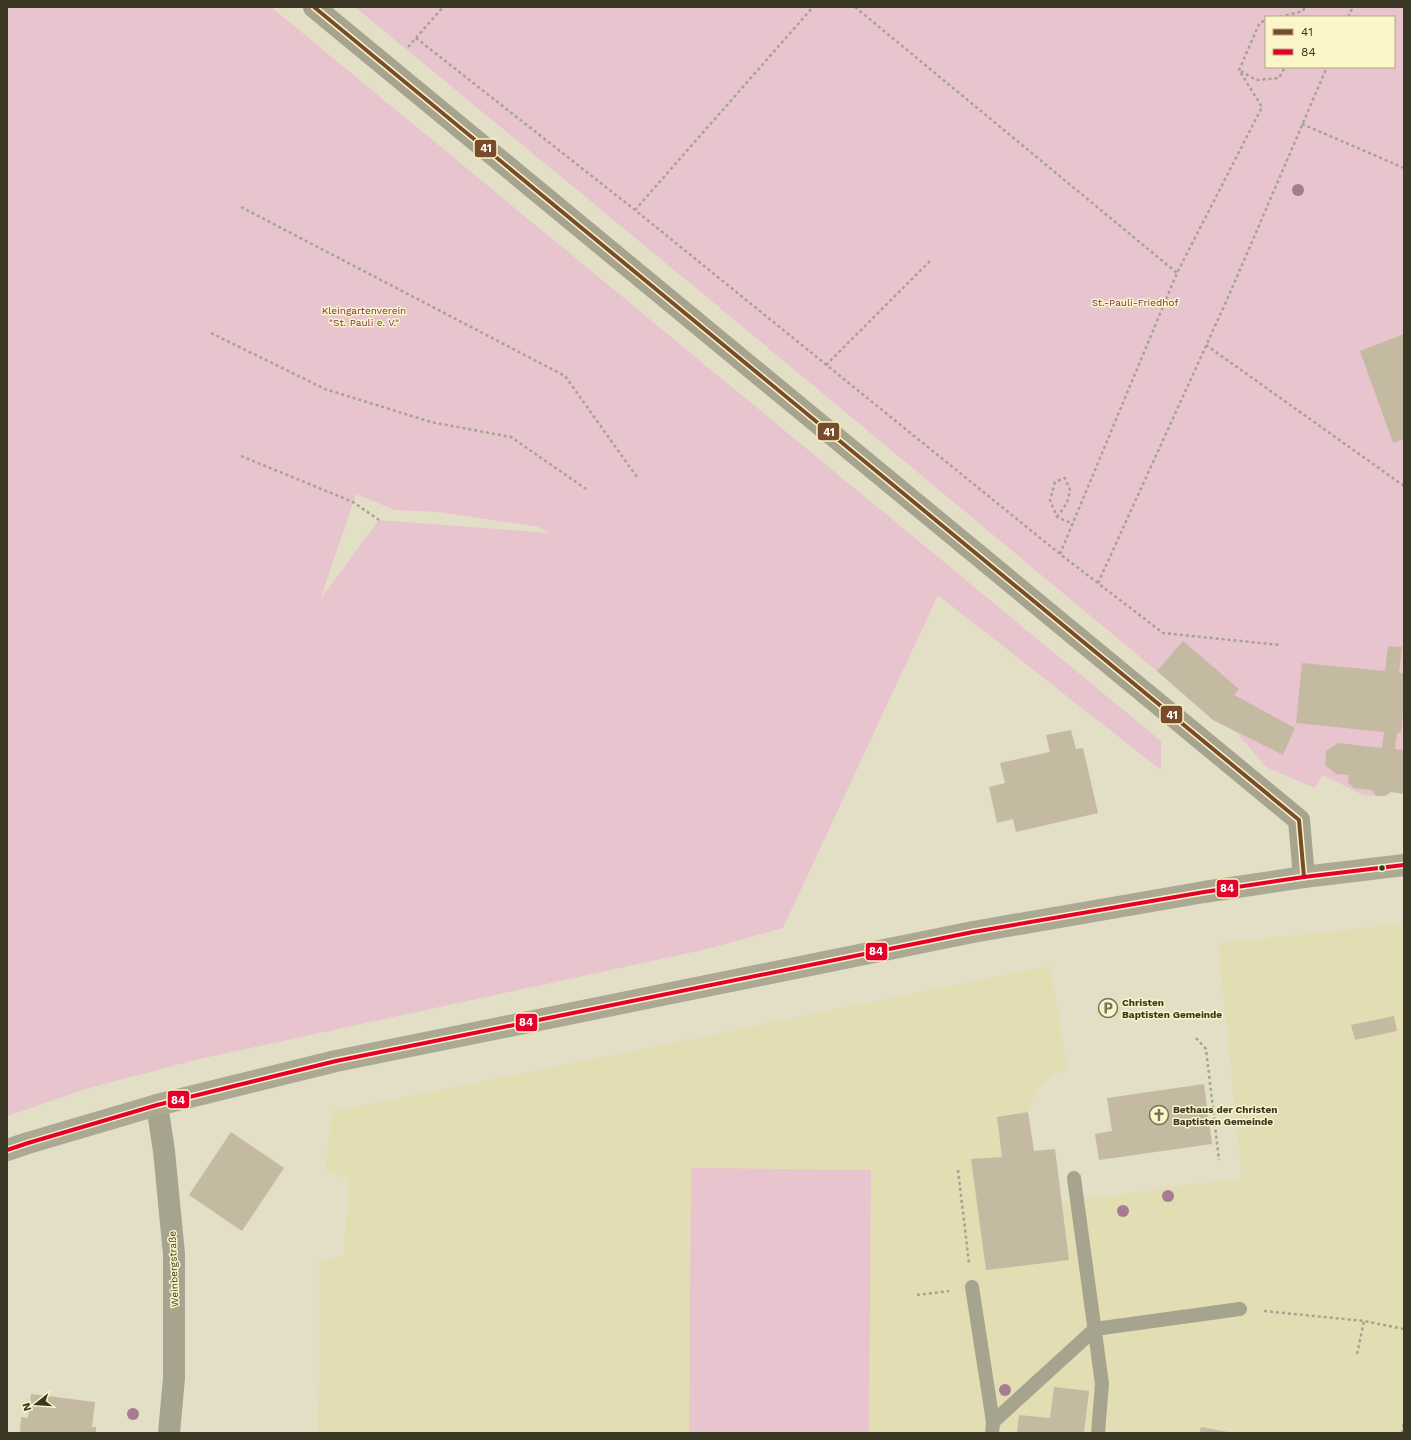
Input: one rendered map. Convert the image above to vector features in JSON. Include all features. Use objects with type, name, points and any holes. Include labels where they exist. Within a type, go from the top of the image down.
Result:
[{"type":"main road","points":[[7,1150],[157,1105],[336,1062],[973,932],[1304,877],[1404,865]]},
{"type":"street","points":[[314,7],[1299,820],[1304,877]]},
{"type":"street","name":"Weinbergstraße","points":[[157,1105],[164,1151],[174,1254],[174,1378],[169,1433]]},
{"type":"lane","points":[[1074,1178],[1102,1384],[1098,1433]]},
{"type":"lane","points":[[972,1287],[992,1427]]},
{"type":"lane","points":[[992,1427],[1095,1330],[1240,1309]]},
{"type":"path","points":[[443,7],[416,38],[635,210],[1060,554],[1163,633],[1280,645]]},
{"type":"path","points":[[635,210],[812,7]]},
{"type":"path","points":[[855,7],[1177,273]]},
{"type":"path","points":[[1284,16],[1303,11],[1305,7]]},
{"type":"path","points":[[1348,16],[1353,7]]},
{"type":"path","points":[[1239,70],[1260,22],[1265,22]]},
{"type":"path","points":[[1239,70],[1256,80],[1279,78],[1284,68]]},
{"type":"path","points":[[1098,582],[1206,345],[1327,68]]},
{"type":"path","points":[[1060,554],[1177,273],[1262,107],[1239,70]]},
{"type":"path","points":[[1302,124],[1404,168]]},
{"type":"path","points":[[241,207],[565,376],[637,477]]},
{"type":"path","points":[[826,364],[932,259]]},
{"type":"path","points":[[211,333],[325,389],[431,422],[510,437],[586,489]]},
{"type":"path","points":[[1206,345],[1404,486]]},
{"type":"path","points":[[241,456],[353,502],[379,520]]},
{"type":"path","points":[[1057,517],[1067,503],[1070,490],[1065,478],[1055,482],[1050,500],[1057,517],[1073,524]]},
{"type":"path","points":[[1196,1038],[1206,1049],[1219,1160]]},
{"type":"path","points":[[917,1295],[972,1287],[958,1170]]},
{"type":"path","points":[[1240,1309],[1364,1321],[1404,1329]]},
{"type":"path","points":[[1357,1354],[1364,1321]]},
{"type":"path","points":[[1402,1433],[1404,1422]]},
{"type":"shaded area","points":[[1404,924],[1404,1433],[318,1433],[320,1260],[344,1257],[349,1179],[325,1170],[332,1112],[1050,966],[1067,1068],[1054,1074],[1043,1084],[1034,1096],[1028,1112],[1034,1151],[1055,1149],[1062,1202],[1242,1178],[1218,943]]},
{"type":"green space","name":"Kleingartenverein \"St. Pauli e. V.\"","points":[[7,7],[271,7],[1161,741],[1161,770],[938,595],[783,928],[707,949],[195,1060],[89,1088],[7,1116]],"holes":[[[356,494],[395,510],[439,512],[539,527],[549,533],[379,520],[320,600]]]},
{"type":"green space","name":"St.-Pauli-Friedhof","points":[[355,7],[1404,7],[1404,794],[1391,792],[1385,796],[1363,795],[1323,775],[1315,788],[1266,767],[1236,732],[1213,720],[1157,671]]},
{"type":"green space","points":[[691,1168],[871,1170],[869,1433],[689,1433]]},
{"type":"building","points":[[1404,334],[1404,439],[1393,443],[1360,351]]},
{"type":"building","points":[[1183,641],[1239,689],[1234,695],[1295,728],[1283,755],[1213,720],[1157,671]]},
{"type":"building","points":[[1388,646],[1402,647],[1399,673],[1404,673],[1404,703],[1401,733],[1397,733],[1395,749],[1404,750],[1404,794],[1391,792],[1385,796],[1376,796],[1372,790],[1354,788],[1348,782],[1349,775],[1336,774],[1325,765],[1326,751],[1338,743],[1382,748],[1384,732],[1296,723],[1302,663],[1385,671]]},
{"type":"building","points":[[1071,730],[1076,749],[1083,748],[1098,813],[1016,832],[1013,819],[997,823],[989,787],[1005,783],[1000,763],[1050,752],[1046,735]]},
{"type":"building","points":[[1394,1016],[1397,1031],[1355,1040],[1351,1025]]},
{"type":"building","name":"Bethaus der Christen Baptisten Gemeinde","points":[[1204,1084],[1212,1144],[1099,1160],[1095,1134],[1112,1131],[1107,1098]]},
{"type":"building","points":[[1028,1112],[1034,1151],[1055,1149],[1069,1260],[986,1270],[971,1159],[1002,1157],[997,1117]]},
{"type":"building","points":[[231,1132],[284,1168],[242,1231],[189,1195]]},
{"type":"building","points":[[1054,1387],[1089,1391],[1084,1433],[1017,1433],[1019,1415],[1050,1418]]},
{"type":"building","points":[[31,1394],[95,1402],[92,1427],[96,1427],[96,1433],[20,1433],[21,1417],[28,1418]]},
{"type":"building","points":[[1201,1427],[1228,1432],[1228,1433],[1199,1433]]},
{"type":"transit line","name":"41","points":[[314,7],[1299,820],[1304,877]]},
{"type":"transit line","name":"84","points":[[7,1150],[157,1105],[336,1061],[973,932],[1204,892],[1304,877],[1404,865]]},
{"type":"place","name":"Christen Baptisten Gemeinde","points":[[1108,1008]]},
{"type":"place","name":"Bethaus der Christen Baptisten Gemeinde","points":[[1159,1115]]}]
